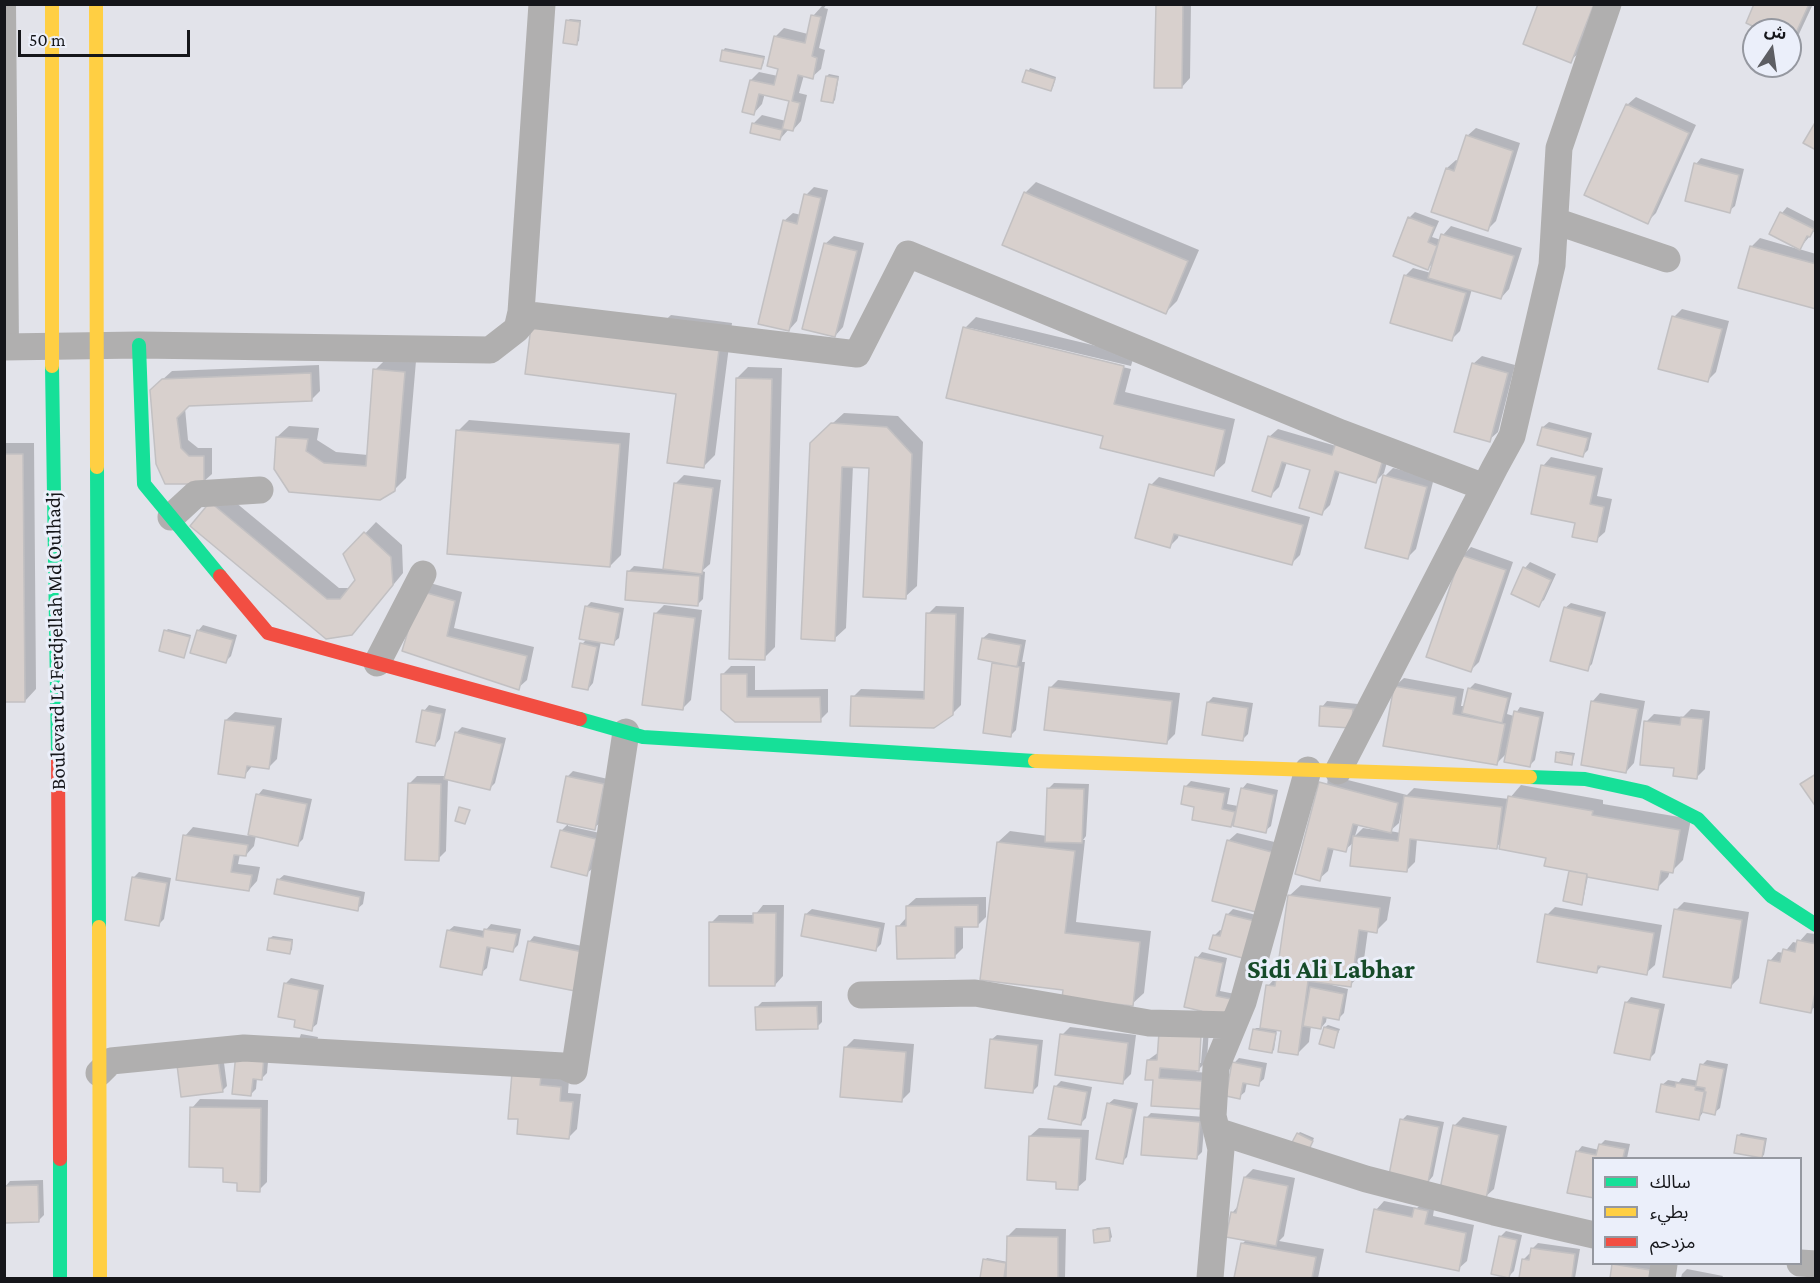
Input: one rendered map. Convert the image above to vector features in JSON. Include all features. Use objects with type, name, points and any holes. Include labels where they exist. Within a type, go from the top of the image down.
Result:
[{"type":"street","name":"Boulevard Lt Ferdjellah Md Oulhadj","points":[[52,4],[52,346],[59,407],[63,722],[64,1158],[60,1278]]},
{"type":"street","name":"Boulevard Lt Ferdjellah Md Oulhadj","points":[[96,4],[96,345],[91,406],[99,1073],[94,1158],[100,1278]]},
{"type":"street","points":[[517,329],[521,312],[542,4]]},
{"type":"street","points":[[1338,771],[1512,436],[1552,265],[1559,148],[1608,4]]},
{"type":"street","points":[[1555,221],[1667,259]]},
{"type":"street","points":[[8,347],[139,345],[490,350],[517,329],[529,315],[857,354],[908,254],[1341,434],[1484,487]]},
{"type":"street","points":[[139,345],[144,484],[268,633],[643,737],[987,759],[1585,779],[1645,792],[1698,819],[1771,896],[1815,925]]},
{"type":"street","points":[[171,517],[196,494],[260,490]]},
{"type":"street","points":[[377,663],[423,574]]},
{"type":"street","points":[[99,1073],[111,1061],[244,1048],[563,1066],[574,1071],[626,732]]},
{"type":"street","points":[[1210,1278],[1223,1139],[1213,1116],[1216,1067],[1249,981],[1308,770]]},
{"type":"street","points":[[861,995],[975,993],[1149,1023],[1233,1025]]},
{"type":"street","points":[[1223,1139],[1366,1179],[1592,1235]]},
{"type":"lane","points":[[8,347],[9,4]]},
{"type":"building","points":[[1156,4],[1183,4],[1182,88],[1154,88]]},
{"type":"building","points":[[1538,4],[1594,4],[1571,63],[1523,44]]},
{"type":"building","points":[[1754,4],[1809,4],[1802,20],[1748,18]]},
{"type":"building","points":[[811,15],[821,17],[812,56],[817,58],[813,79],[798,75],[792,101],[800,103],[793,131],[783,129],[780,140],[750,133],[752,123],[782,130],[789,101],[759,94],[754,115],[742,112],[750,80],[774,85],[778,69],[767,66],[774,36],[805,43]]},
{"type":"building","points":[[566,20],[580,22],[577,45],[563,43]]},
{"type":"building","points":[[722,50],[764,58],[761,69],[720,61]]},
{"type":"building","points":[[1026,70],[1055,79],[1051,91],[1022,82]]},
{"type":"building","points":[[826,76],[838,78],[833,103],[821,101]]},
{"type":"building","points":[[1626,104],[1689,133],[1648,224],[1584,195]]},
{"type":"building","points":[[1816,121],[1816,150],[1803,143]]},
{"type":"building","points":[[1466,135],[1513,151],[1488,231],[1431,212],[1446,168],[1454,171]]},
{"type":"building","points":[[1694,163],[1739,175],[1730,213],[1685,201]]},
{"type":"building","points":[[1024,192],[1188,261],[1166,314],[1002,245]]},
{"type":"building","points":[[804,194],[821,198],[789,331],[758,324],[783,220],[797,224]]},
{"type":"building","points":[[1780,212],[1814,229],[1810,237],[1807,236],[1800,250],[1769,234]]},
{"type":"building","points":[[1408,217],[1434,227],[1428,242],[1437,246],[1428,270],[1393,256]]},
{"type":"building","points":[[1441,234],[1514,256],[1501,299],[1428,278]]},
{"type":"building","points":[[824,243],[857,251],[835,337],[802,329]]},
{"type":"building","points":[[1750,246],[1816,264],[1816,309],[1738,288]]},
{"type":"building","points":[[1404,275],[1466,293],[1452,341],[1390,323]]},
{"type":"building","points":[[1672,316],[1722,329],[1708,382],[1658,369]]},
{"type":"building","points":[[531,327],[721,334],[704,468],[667,463],[676,394],[525,374]]},
{"type":"building","points":[[963,327],[1124,366],[1114,404],[1225,430],[1214,476],[1100,448],[1103,436],[946,398]]},
{"type":"building","points":[[1472,363],[1508,373],[1490,442],[1454,432]]},
{"type":"building","points":[[373,369],[405,372],[395,491],[380,500],[289,492],[274,469],[276,437],[308,439],[306,451],[324,463],[366,466]]},
{"type":"building","points":[[311,373],[312,401],[189,406],[177,418],[181,448],[189,456],[204,456],[204,484],[165,484],[156,464],[150,390],[162,379]]},
{"type":"building","points":[[736,378],[772,379],[765,660],[729,659]]},
{"type":"building","points":[[831,423],[887,427],[912,454],[906,599],[863,597],[869,468],[842,467],[835,641],[801,639],[810,443]]},
{"type":"building","points":[[1542,427],[1588,438],[1583,457],[1537,445]]},
{"type":"building","points":[[456,430],[620,444],[610,567],[447,554]]},
{"type":"building","points":[[1268,436],[1332,455],[1336,442],[1384,456],[1376,483],[1335,471],[1322,515],[1299,508],[1310,470],[1282,462],[1271,497],[1252,491]]},
{"type":"building","points":[[4,454],[23,454],[25,702],[4,702]]},
{"type":"building","points":[[1541,465],[1596,476],[1590,504],[1604,507],[1597,542],[1572,537],[1575,523],[1531,514]]},
{"type":"building","points":[[1383,475],[1427,487],[1408,559],[1365,548]]},
{"type":"building","points":[[674,483],[713,488],[702,574],[663,569]]},
{"type":"building","points":[[1149,484],[1303,525],[1292,565],[1174,534],[1170,548],[1135,538]]},
{"type":"building","points":[[210,502],[327,599],[340,599],[355,580],[343,554],[364,532],[391,557],[393,585],[352,635],[326,639],[190,526]]},
{"type":"building","points":[[1461,555],[1506,570],[1471,672],[1426,657]]},
{"type":"building","points":[[1523,567],[1551,580],[1539,607],[1511,594]]},
{"type":"building","points":[[627,571],[700,576],[698,606],[625,600]]},
{"type":"building","points":[[420,591],[455,601],[447,636],[527,656],[519,690],[402,651]]},
{"type":"building","points":[[585,606],[620,613],[614,645],[579,639]]},
{"type":"building","points":[[1564,607],[1602,617],[1588,671],[1550,661]]},
{"type":"building","points":[[654,613],[695,618],[683,710],[642,705]]},
{"type":"building","points":[[926,613],[956,614],[953,715],[934,728],[850,726],[851,696],[924,699]]},
{"type":"building","points":[[164,630],[190,637],[184,658],[159,651]]},
{"type":"building","points":[[197,630],[233,640],[226,663],[190,653]]},
{"type":"building","points":[[982,638],[1021,645],[1017,667],[978,659]]},
{"type":"building","points":[[580,643],[597,647],[588,690],[572,687]]},
{"type":"building","points":[[992,663],[1020,667],[1011,737],[983,733]]},
{"type":"building","points":[[721,674],[747,674],[747,697],[820,697],[821,722],[735,722],[721,710]]},
{"type":"building","points":[[1394,686],[1456,697],[1453,714],[1505,724],[1497,765],[1383,746]]},
{"type":"building","points":[[1049,687],[1172,701],[1167,744],[1044,730]]},
{"type":"building","points":[[1468,688],[1508,698],[1502,723],[1462,713]]},
{"type":"building","points":[[1591,701],[1638,709],[1626,773],[1581,765]]},
{"type":"building","points":[[1207,702],[1248,708],[1243,741],[1202,735]]},
{"type":"building","points":[[1320,706],[1353,709],[1351,728],[1319,726]]},
{"type":"building","points":[[422,710],[442,714],[435,746],[416,742]]},
{"type":"building","points":[[1514,711],[1540,717],[1530,767],[1504,762]]},
{"type":"building","points":[[1681,717],[1703,719],[1697,779],[1673,776],[1674,768],[1640,765],[1644,721],[1680,725]]},
{"type":"building","points":[[225,720],[275,726],[269,769],[247,766],[245,778],[218,774]]},
{"type":"building","points":[[455,732],[502,744],[490,790],[444,779]]},
{"type":"building","points":[[1556,752],[1573,755],[1572,765],[1555,762]]},
{"type":"building","points":[[1816,774],[1816,807],[1800,784]]},
{"type":"building","points":[[566,776],[604,784],[595,830],[557,822]]},
{"type":"building","points":[[1319,782],[1398,803],[1391,833],[1353,824],[1346,852],[1328,848],[1320,881],[1295,874]]},
{"type":"building","points":[[408,783],[441,784],[439,861],[405,860]]},
{"type":"building","points":[[1184,786],[1225,793],[1222,809],[1235,812],[1231,827],[1192,820],[1194,807],[1181,804]]},
{"type":"building","points":[[1047,788],[1084,789],[1082,843],[1045,842]]},
{"type":"building","points":[[1241,788],[1274,795],[1266,833],[1233,826]]},
{"type":"building","points":[[256,794],[307,804],[298,846],[248,835]]},
{"type":"building","points":[[1404,796],[1502,807],[1497,849],[1410,839],[1407,872],[1350,866],[1353,836],[1398,841]]},
{"type":"building","points":[[1508,796],[1593,811],[1592,815],[1680,830],[1673,873],[1661,871],[1658,890],[1587,877],[1587,874],[1544,866],[1546,858],[1499,849]]},
{"type":"building","points":[[459,807],[470,810],[465,824],[455,821]]},
{"type":"building","points":[[560,830],[596,839],[587,876],[551,867]]},
{"type":"building","points":[[183,835],[248,845],[246,856],[234,855],[231,872],[252,875],[249,891],[176,880]]},
{"type":"building","points":[[1227,840],[1279,854],[1264,914],[1212,901]]},
{"type":"building","points":[[997,842],[1075,851],[1065,933],[1140,942],[1133,1006],[1062,998],[1063,990],[980,980]]},
{"type":"building","points":[[1569,871],[1587,874],[1582,905],[1563,901]]},
{"type":"building","points":[[132,877],[167,883],[159,926],[125,920]]},
{"type":"building","points":[[277,879],[360,897],[358,911],[274,894]]},
{"type":"building","points":[[1288,895],[1380,908],[1377,933],[1359,930],[1351,987],[1308,981],[1298,1055],[1278,1052],[1281,1031],[1260,1028],[1266,985],[1275,986]]},
{"type":"building","points":[[978,905],[978,927],[955,927],[955,958],[897,959],[896,926],[906,926],[906,906]]},
{"type":"building","points":[[1674,909],[1742,920],[1731,988],[1663,977]]},
{"type":"building","points":[[753,913],[776,913],[775,986],[709,986],[709,922],[753,923]]},
{"type":"building","points":[[805,914],[880,928],[876,951],[801,936]]},
{"type":"building","points":[[1226,914],[1259,922],[1250,960],[1209,949],[1213,935],[1220,936]]},
{"type":"building","points":[[1545,914],[1654,933],[1647,975],[1598,966],[1597,973],[1537,962]]},
{"type":"building","points":[[484,929],[517,934],[513,952],[487,947],[482,975],[440,967],[447,930],[483,937]]},
{"type":"building","points":[[269,938],[292,941],[290,954],[267,950]]},
{"type":"building","points":[[1797,940],[1816,944],[1816,988],[1811,1013],[1760,1003],[1768,960],[1780,962],[1783,949],[1795,952]]},
{"type":"building","points":[[528,941],[583,952],[575,991],[520,980]]},
{"type":"building","points":[[1195,957],[1223,963],[1216,996],[1236,1000],[1230,1024],[1201,1011],[1184,1007]]},
{"type":"building","points":[[284,983],[319,990],[312,1031],[294,1027],[295,1020],[278,1017]]},
{"type":"building","points":[[1310,987],[1344,994],[1339,1020],[1323,1017],[1321,1029],[1303,1026]]},
{"type":"building","points":[[1625,1002],[1660,1009],[1650,1060],[1614,1053]]},
{"type":"building","points":[[817,1006],[818,1029],[756,1030],[755,1007]]},
{"type":"building","points":[[1324,1027],[1338,1031],[1334,1048],[1319,1044]]},
{"type":"building","points":[[1253,1029],[1276,1033],[1272,1053],[1249,1049]]},
{"type":"building","points":[[1159,1032],[1201,1035],[1199,1071],[1160,1068],[1159,1078],[1202,1081],[1200,1109],[1151,1106],[1153,1080],[1145,1080],[1147,1060],[1157,1060]]},
{"type":"building","points":[[1060,1034],[1128,1043],[1123,1084],[1055,1075]]},
{"type":"building","points":[[990,1039],[1038,1045],[1033,1093],[985,1088]]},
{"type":"building","points":[[844,1047],[906,1052],[902,1102],[840,1097]]},
{"type":"building","points":[[236,1053],[264,1056],[262,1080],[253,1079],[251,1096],[232,1094]]},
{"type":"building","points":[[218,1060],[223,1092],[181,1097],[177,1065]]},
{"type":"building","points":[[1232,1062],[1262,1068],[1259,1086],[1243,1083],[1240,1099],[1226,1096]]},
{"type":"building","points":[[1700,1064],[1724,1069],[1715,1115],[1702,1112],[1706,1092],[1695,1090]]},
{"type":"building","points":[[512,1073],[541,1076],[540,1085],[561,1087],[560,1101],[573,1102],[569,1139],[517,1134],[518,1119],[508,1119]]},
{"type":"building","points":[[1676,1083],[1705,1088],[1699,1120],[1656,1112],[1661,1084],[1675,1087]]},
{"type":"building","points":[[1054,1086],[1087,1092],[1081,1125],[1048,1119]]},
{"type":"building","points":[[1107,1103],[1133,1109],[1123,1164],[1096,1159]]},
{"type":"building","points":[[190,1107],[261,1108],[260,1192],[237,1191],[237,1183],[223,1182],[223,1168],[189,1167]]},
{"type":"building","points":[[1144,1117],[1200,1122],[1197,1159],[1141,1155]]},
{"type":"building","points":[[1400,1119],[1439,1127],[1428,1183],[1389,1175]]},
{"type":"building","points":[[1453,1125],[1499,1135],[1486,1199],[1440,1189]]},
{"type":"building","points":[[1297,1133],[1313,1141],[1306,1156],[1289,1148]]},
{"type":"building","points":[[1737,1135],[1765,1140],[1762,1157],[1734,1153]]},
{"type":"building","points":[[1029,1136],[1081,1138],[1078,1190],[1056,1189],[1056,1182],[1027,1180]]},
{"type":"building","points":[[1599,1144],[1625,1149],[1623,1157],[1592,1157],[1592,1198],[1567,1193],[1576,1151],[1596,1155]]},
{"type":"building","points":[[1244,1177],[1288,1186],[1276,1246],[1226,1237],[1231,1212],[1236,1213]]},
{"type":"building","points":[[38,1185],[39,1222],[5,1223],[4,1186]]},
{"type":"building","points":[[1414,1208],[1428,1211],[1425,1224],[1466,1233],[1459,1271],[1366,1252],[1374,1209],[1412,1217]]},
{"type":"building","points":[[1109,1228],[1110,1241],[1094,1243],[1093,1230]]},
{"type":"building","points":[[1007,1236],[1058,1237],[1058,1278],[1006,1278]]},
{"type":"building","points":[[1499,1236],[1517,1240],[1509,1278],[1491,1274]]},
{"type":"building","points":[[1241,1243],[1316,1257],[1312,1278],[1234,1278]]},
{"type":"building","points":[[1531,1248],[1575,1254],[1572,1278],[1519,1278],[1522,1259],[1529,1260]]},
{"type":"building","points":[[983,1259],[1006,1263],[1004,1278],[980,1278]]},
{"type":"building","points":[[1612,1265],[1650,1270],[1649,1278],[1610,1278]]},
{"type":"traffic: fast","points":[[139,345],[144,484],[220,576]]},
{"type":"traffic: fast","points":[[52,366],[58,755]]},
{"type":"traffic: fast","points":[[97,467],[99,927]]},
{"type":"traffic: fast","points":[[580,719],[643,737],[1035,761]]},
{"type":"traffic: fast","points":[[1530,777],[1585,779],[1645,792],[1698,819],[1771,896],[1816,925]]},
{"type":"traffic: fast","points":[[60,1159],[60,1278]]},
{"type":"traffic: slow","points":[[52,4],[52,366]]},
{"type":"traffic: slow","points":[[96,4],[97,467]]},
{"type":"traffic: slow","points":[[1035,761],[1530,777]]},
{"type":"traffic: slow","points":[[99,927],[100,1278]]},
{"type":"traffic: jam","points":[[220,576],[268,633],[580,719]]},
{"type":"traffic: jam","points":[[58,755],[60,1159]]},
{"type":"district","name":"Sidi Ali Labhar","points":[[1331,970]]}]
